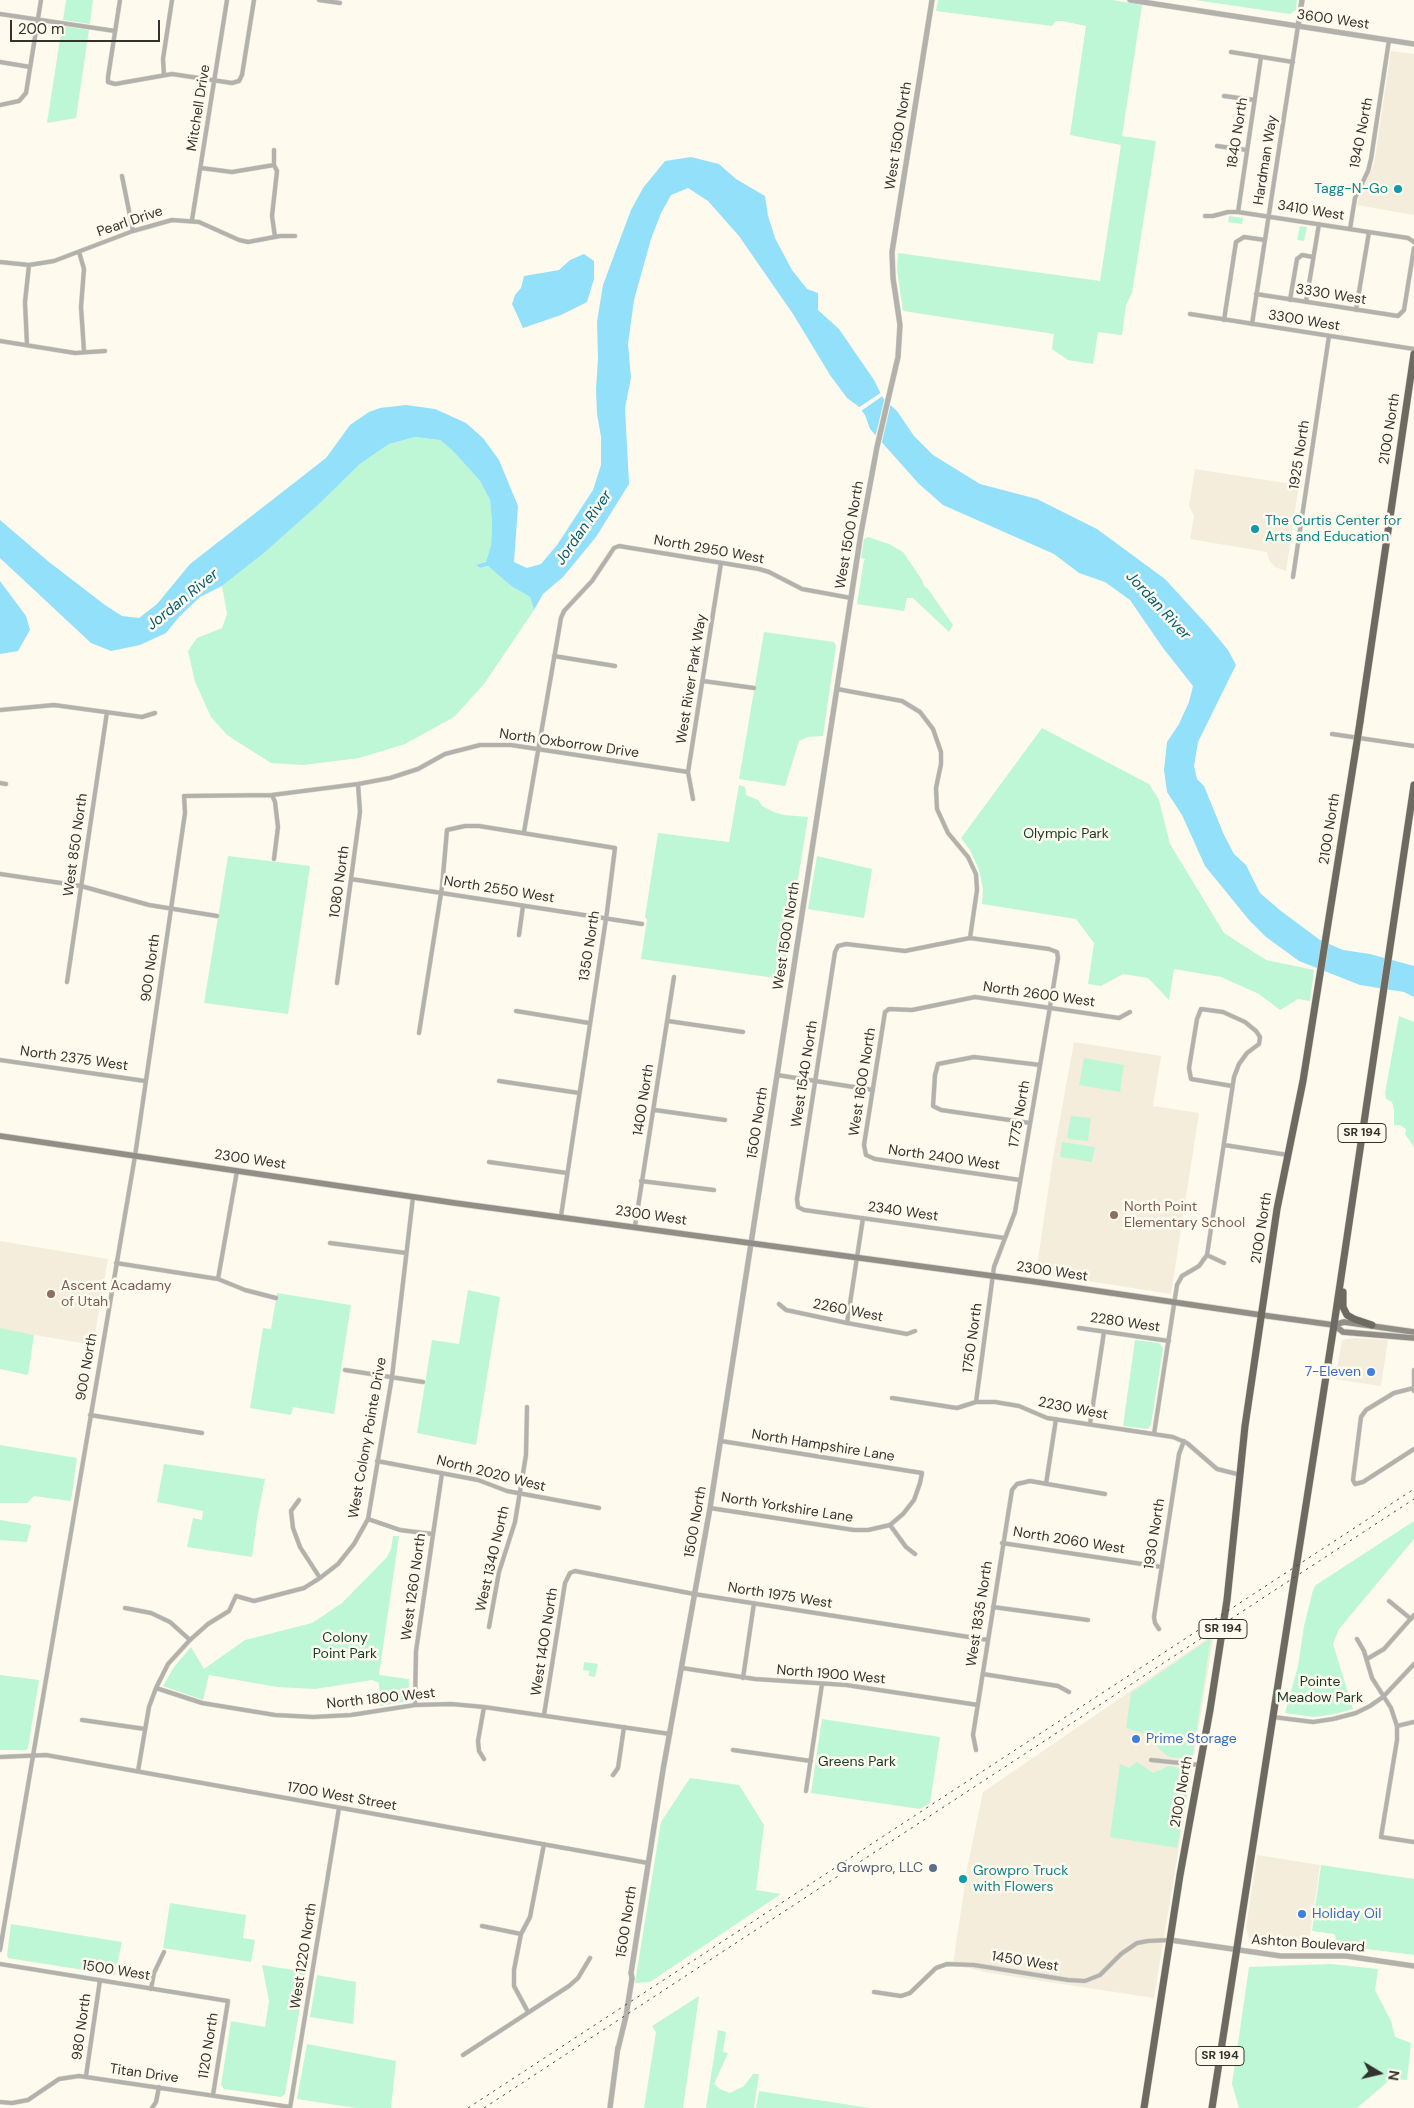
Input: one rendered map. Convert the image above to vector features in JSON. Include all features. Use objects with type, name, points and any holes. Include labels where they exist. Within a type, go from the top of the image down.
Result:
[{"type":"highway","name":"2100 North","points":[[1144,2108],[1227,1600],[1245,1426],[1277,1209],[1303,1081],[1328,927],[1414,354]]},
{"type":"highway","name":"SR 194","points":[[1212,2108],[1334,1325],[1414,785]]},
{"type":"highway","points":[[1344,1252],[1342,1299],[1344,1310],[1351,1318],[1372,1326]]},
{"type":"highway","points":[[1139,2108],[1151,2063]]},
{"type":"main road","name":"2300 West","points":[[0,1136],[413,1197],[635,1226],[1334,1325]]},
{"type":"main road","points":[[1334,1325],[1342,1322],[1414,1332]]},
{"type":"main road","points":[[1334,1325],[1343,1332],[1414,1338]]},
{"type":"street","points":[[0,105],[16,102],[23,98],[26,93],[40,0]]},
{"type":"street","points":[[120,0],[108,82],[115,84],[177,74],[235,83],[239,81],[242,75],[254,0]]},
{"type":"street","points":[[164,76],[163,59],[172,0]]},
{"type":"street","name":"Mitchell Drive","points":[[192,220],[227,0]]},
{"type":"street","points":[[319,0],[340,3]]},
{"type":"street","name":"West 1500 North","points":[[777,1075],[851,598],[877,447],[898,357],[900,338],[892,252],[932,0]]},
{"type":"street","name":"3600 West","points":[[1130,0],[1414,44]]},
{"type":"street","name":"Hardman Way","points":[[1252,324],[1302,0]]},
{"type":"street","points":[[0,14],[115,31]]},
{"type":"street","name":"1940 North","points":[[1350,229],[1355,198],[1368,171],[1371,159],[1390,40]]},
{"type":"street","points":[[1231,52],[1293,62]]},
{"type":"street","name":"1840 North","points":[[1238,212],[1261,57]]},
{"type":"street","points":[[0,62],[30,67]]},
{"type":"street","points":[[1224,96],[1254,100]]},
{"type":"street","points":[[1217,146],[1247,150]]},
{"type":"street","points":[[274,150],[274,165],[277,171],[272,216],[275,237]]},
{"type":"street","points":[[201,168],[232,172],[274,165]]},
{"type":"street","points":[[122,176],[133,231]]},
{"type":"street","name":"3410 West","points":[[1205,216],[1238,212],[1408,238],[1413,241]]},
{"type":"street","name":"Pearl Drive","points":[[0,262],[29,265],[54,261],[167,220],[192,220],[243,242],[295,236]]},
{"type":"street","points":[[1306,302],[1318,224]]},
{"type":"street","points":[[1356,310],[1369,232]]},
{"type":"street","points":[[1224,320],[1238,240],[1244,237],[1265,240]]},
{"type":"street","name":"3330 West","points":[[1256,294],[1396,316],[1402,314],[1404,310],[1414,248]]},
{"type":"street","points":[[80,252],[84,269],[81,307],[84,351]]},
{"type":"street","points":[[1290,300],[1297,258],[1302,255],[1313,257]]},
{"type":"street","points":[[27,345],[25,302],[29,265]]},
{"type":"street","name":"3300 West","points":[[1190,314],[1414,350]]},
{"type":"street","name":"1925 North","points":[[1293,577],[1329,336]]},
{"type":"street","points":[[0,341],[75,353],[105,351]]},
{"type":"street","name":"North 2950 West","points":[[554,656],[560,618],[564,611],[592,581],[614,548],[619,546],[769,572],[802,589],[851,598]]},
{"type":"street","name":"West River Park Way","points":[[693,799],[688,772],[721,563]]},
{"type":"street","points":[[524,832],[554,656],[615,666]]},
{"type":"street","points":[[703,681],[754,688]]},
{"type":"street","points":[[837,689],[902,701],[920,712],[933,729],[941,752],[941,764],[936,788],[937,809],[944,827],[968,857],[976,874],[977,890],[970,938]]},
{"type":"street","points":[[0,710],[54,705],[142,717],[155,713]]},
{"type":"street","name":"West 850 North","points":[[67,982],[107,712]]},
{"type":"street","points":[[1332,734],[1414,746]]},
{"type":"street","name":"North Oxborrow Drive","points":[[184,796],[272,795],[358,784],[390,778],[418,769],[445,754],[476,746],[511,745],[688,772]]},
{"type":"street","points":[[0,783],[6,784]]},
{"type":"street","name":"1080 North","points":[[336,983],[360,812],[358,784]]},
{"type":"street","points":[[272,795],[275,802],[278,827],[274,859]]},
{"type":"street","name":"900 North","points":[[0,1950],[2,1921],[16,1852],[134,1156],[171,908],[184,812],[184,796]]},
{"type":"street","name":"1350 North","points":[[441,893],[447,830],[466,826],[479,826],[615,848],[561,1216]]},
{"type":"street","points":[[0,874],[81,886],[149,905],[217,916]]},
{"type":"street","name":"North 2550 West","points":[[352,879],[642,924]]},
{"type":"street","points":[[419,1034],[441,893]]},
{"type":"street","points":[[519,935],[523,906]]},
{"type":"street","name":"West 1540 North","points":[[798,1206],[797,1199],[838,946],[846,944],[905,951],[970,938]]},
{"type":"street","name":"1775 North","points":[[970,938],[1049,949],[1057,952],[1058,958],[1015,1212],[996,1258],[993,1276]]},
{"type":"street","name":"1400 North","points":[[635,1226],[641,1181],[655,1110],[674,977]]},
{"type":"street","name":"North 2600 West","points":[[885,1012],[889,1009],[912,1010],[975,998],[1119,1018],[1130,1012]]},
{"type":"street","points":[[1154,1434],[1180,1279],[1187,1272],[1202,1264],[1207,1255],[1232,1086],[1239,1064],[1247,1053],[1259,1044],[1260,1038],[1256,1031],[1245,1022],[1222,1012],[1201,1009],[1197,1019],[1190,1068],[1191,1079],[1232,1086]]},
{"type":"street","points":[[516,1011],[589,1023]]},
{"type":"street","name":"West 1600 North","points":[[866,1155],[864,1146],[885,1012]]},
{"type":"street","points":[[668,1021],[743,1032]]},
{"type":"street","points":[[1030,1123],[941,1110],[933,1106],[932,1095],[938,1064],[974,1057],[1040,1065]]},
{"type":"street","name":"North 2375 West","points":[[0,1060],[145,1081]]},
{"type":"street","points":[[777,1075],[873,1090]]},
{"type":"street","name":"1500 North","points":[[610,2108],[628,1978],[631,1972],[721,1441],[777,1075]]},
{"type":"street","points":[[500,1081],[579,1093]]},
{"type":"street","points":[[655,1110],[725,1120]]},
{"type":"street","points":[[1224,1145],[1288,1155]]},
{"type":"street","name":"North 2400 West","points":[[866,1155],[875,1159],[1020,1180]]},
{"type":"street","points":[[489,1162],[566,1173]]},
{"type":"street","points":[[218,1279],[237,1171]]},
{"type":"street","points":[[641,1181],[714,1190]]},
{"type":"street","name":"West Colony Pointe Drive","points":[[138,1771],[149,1707],[168,1664],[208,1624],[229,1611],[236,1596],[254,1601],[304,1588],[320,1578],[338,1564],[354,1544],[368,1519],[392,1377],[413,1197]]},
{"type":"street","name":"2340 West","points":[[798,1206],[804,1210],[1005,1238]]},
{"type":"street","points":[[847,1324],[863,1218]]},
{"type":"street","points":[[330,1243],[406,1253]]},
{"type":"street","points":[[1207,1255],[1224,1263]]},
{"type":"street","points":[[116,1264],[218,1279],[245,1290],[276,1298]]},
{"type":"street","name":"1750 North","points":[[976,1402],[993,1276]]},
{"type":"street","name":"2260 West","points":[[779,1304],[786,1310],[847,1324],[907,1334],[914,1332]]},
{"type":"street","name":"2280 West","points":[[1079,1328],[1169,1340]]},
{"type":"street","points":[[1090,1424],[1104,1332]]},
{"type":"street","points":[[345,1370],[423,1382]]},
{"type":"street","points":[[1414,1370],[1414,1389],[1394,1393],[1366,1410],[1361,1417],[1353,1474],[1355,1484],[1363,1482],[1414,1449]]},
{"type":"street","name":"2230 West","points":[[892,1398],[957,1408],[986,1401],[1015,1405],[1036,1415],[1056,1419],[1154,1434],[1184,1441],[1217,1469],[1226,1473],[1241,1475]]},
{"type":"street","name":"West 1340 North","points":[[489,1627],[500,1572],[515,1522],[520,1493],[526,1455],[527,1406]]},
{"type":"street","points":[[90,1415],[202,1433]]},
{"type":"street","points":[[1056,1419],[1046,1484],[1105,1494]]},
{"type":"street","name":"North Hampshire Lane","points":[[721,1441],[922,1473],[914,1500],[903,1514],[890,1525]]},
{"type":"street","name":"1930 North","points":[[1159,1629],[1154,1617],[1179,1454],[1184,1441]]},
{"type":"street","name":"North 2020 West","points":[[377,1461],[478,1480],[520,1493],[599,1508]]},
{"type":"street","name":"West 1260 North","points":[[416,1705],[416,1650],[442,1473]]},
{"type":"street","name":"West 1835 North","points":[[976,1750],[973,1738],[1010,1494],[1017,1484],[1024,1481],[1046,1484]]},
{"type":"street","points":[[299,1500],[291,1511],[293,1528],[300,1547],[320,1578]]},
{"type":"street","name":"North Yorkshire Lane","points":[[710,1508],[854,1530],[868,1530],[890,1525]]},
{"type":"street","points":[[368,1519],[400,1530],[432,1534]]},
{"type":"street","points":[[890,1525],[906,1548],[914,1554]]},
{"type":"street","name":"North 2060 West","points":[[1002,1543],[1162,1567]]},
{"type":"street","name":"North 1975 West","points":[[570,1573],[581,1572],[694,1594],[988,1640]]},
{"type":"street","name":"West 1400 North","points":[[544,1715],[565,1583],[570,1573]]},
{"type":"street","points":[[1367,1659],[1384,1649],[1412,1617],[1389,1601]]},
{"type":"street","points":[[742,1678],[754,1603]]},
{"type":"street","points":[[993,1607],[1088,1620]]},
{"type":"street","points":[[125,1608],[151,1613],[170,1622],[190,1640]]},
{"type":"street","points":[[1357,1639],[1367,1659],[1372,1678],[1390,1708],[1397,1726],[1397,1740],[1381,1837],[1414,1842]]},
{"type":"street","points":[[1272,1717],[1313,1722],[1333,1720],[1363,1710],[1383,1697],[1414,1664]]},
{"type":"street","name":"North 1900 West","points":[[682,1668],[742,1678],[846,1685],[978,1705]]},
{"type":"street","points":[[982,1674],[1058,1686],[1069,1692]]},
{"type":"street","points":[[806,1791],[822,1684]]},
{"type":"street","name":"North 1800 West","points":[[156,1688],[202,1703],[276,1715],[351,1714],[416,1705],[451,1704],[484,1706],[670,1734]]},
{"type":"street","points":[[484,1706],[478,1741],[479,1751],[484,1759]]},
{"type":"street","points":[[82,1720],[145,1729]]},
{"type":"street","points":[[1397,1726],[1414,1722]]},
{"type":"street","points":[[614,1775],[618,1768],[624,1727]]},
{"type":"street","points":[[733,1750],[811,1761]]},
{"type":"street","name":"1700 West Street","points":[[0,1757],[46,1755],[648,1863]]},
{"type":"street","points":[[1151,1760],[1200,1765]]},
{"type":"street","name":"West 1220 North","points":[[290,2108],[339,1808]]},
{"type":"street","points":[[528,2012],[514,1986],[514,1970],[521,1934],[530,1917],[544,1844]]},
{"type":"street","points":[[482,1926],[521,1934]]},
{"type":"street","name":"Ashton Boulevard","points":[[1170,1940],[1280,1956],[1346,1956],[1414,1966]]},
{"type":"street","name":"1450 West","points":[[874,1992],[901,1996],[910,1993],[936,1968],[947,1964],[974,1965],[1085,1981],[1100,1975],[1121,1954],[1137,1944],[1148,1941],[1170,1940]]},
{"type":"street","points":[[151,1989],[154,1973],[164,1952]]},
{"type":"street","points":[[463,2056],[569,1986],[578,1978],[590,1958]]},
{"type":"street","name":"1500 West","points":[[0,1964],[228,2001]]},
{"type":"street","name":"980 North","points":[[86,2076],[100,1980]]},
{"type":"street","name":"1120 North","points":[[212,2095],[228,2001]]},
{"type":"street","name":"Titan Drive","points":[[0,2102],[19,2103],[28,2100],[59,2080],[72,2076],[86,2076],[290,2108]]},
{"type":"street","points":[[152,2108],[156,2102],[160,2087]]},
{"type":"shaded area","points":[[1391,51],[1414,54],[1414,215],[1357,205],[1360,193],[1374,164]]},
{"type":"shaded area","points":[[1195,469],[1299,485],[1286,571],[1275,567],[1269,560],[1267,552],[1190,539],[1194,516],[1189,506]]},
{"type":"shaded area","name":"North Point Elementary School","points":[[1074,1042],[1161,1056],[1153,1106],[1199,1113],[1171,1294],[1036,1273],[1053,1157]]},
{"type":"shaded area","name":"Ascent Acadamy of Utah","points":[[0,1241],[108,1259],[93,1345],[0,1329]]},
{"type":"shaded area","points":[[1354,1338],[1388,1340],[1381,1386],[1335,1379],[1342,1340]]},
{"type":"shaded area","points":[[1214,1634],[1154,1998],[989,1973],[953,1964],[968,1864],[983,1792]]},
{"type":"shaded area","points":[[1257,1855],[1320,1865],[1308,1950],[1291,1950],[1253,1941],[1249,1937],[1246,1928]]},
{"type":"green space","points":[[66,0],[93,0],[90,24],[63,20]]},
{"type":"green space","points":[[938,0],[1112,0],[1142,5],[1122,136],[1156,141],[1132,293],[1126,305],[1122,335],[1098,332],[1093,364],[1068,360],[1052,349],[1054,334],[903,311],[897,270],[898,253],[1100,281],[1121,145],[1070,135],[1086,26],[1056,21],[1052,26],[936,11]]},
{"type":"green space","points":[[1195,0],[1297,0],[1296,10],[1290,14]]},
{"type":"green space","points":[[62,26],[89,30],[76,118],[47,123]]},
{"type":"green space","points":[[1229,216],[1243,218],[1242,224],[1228,222]]},
{"type":"green space","points":[[1300,226],[1307,227],[1304,241],[1297,240]]},
{"type":"green space","points":[[415,437],[440,440],[453,451],[480,481],[490,500],[492,522],[491,545],[486,563],[477,566],[480,568],[488,566],[511,586],[530,597],[534,610],[484,684],[454,717],[405,744],[359,758],[303,765],[271,763],[227,735],[211,717],[195,682],[188,651],[197,638],[222,628],[227,614],[222,586],[264,553],[317,506],[360,464],[389,444]]},
{"type":"green space","points":[[868,537],[889,544],[903,552],[924,586],[953,625],[949,632],[913,598],[907,598],[904,611],[857,604],[864,560],[866,559],[861,558],[864,539]]},
{"type":"green space","points":[[764,632],[834,642],[836,646],[823,736],[808,737],[799,741],[785,786],[739,779]]},
{"type":"green space","name":"Olympic Park","points":[[1042,728],[1149,784],[1159,800],[1170,844],[1224,933],[1266,960],[1314,970],[1310,1001],[1298,999],[1280,1010],[1259,994],[1221,977],[1174,969],[1169,1000],[1148,978],[1123,974],[1101,986],[1088,984],[1094,943],[1076,919],[982,904],[983,889],[979,870],[970,850],[961,838]]},
{"type":"green space","points":[[739,785],[745,787],[746,795],[758,800],[762,806],[774,812],[784,815],[808,817],[782,979],[641,959],[647,920],[645,917],[658,833],[729,842]]},
{"type":"green space","points":[[228,856],[310,866],[288,1014],[204,1003]]},
{"type":"green space","points":[[817,856],[872,869],[864,918],[808,909]]},
{"type":"green space","points":[[1399,1016],[1414,1022],[1414,1147],[1405,1134],[1406,1129],[1400,1125],[1394,1125],[1392,1102],[1386,1099],[1385,1093]]},
{"type":"green space","points":[[1084,1058],[1124,1065],[1120,1092],[1079,1085]]},
{"type":"green space","points":[[1071,1116],[1091,1118],[1088,1141],[1069,1139],[1067,1137]]},
{"type":"green space","points":[[1062,1142],[1095,1147],[1092,1162],[1060,1157]]},
{"type":"green space","points":[[468,1290],[500,1297],[476,1445],[417,1433],[432,1340],[459,1344]]},
{"type":"green space","points":[[277,1293],[351,1305],[334,1414],[293,1407],[291,1415],[250,1408],[263,1328],[271,1329]]},
{"type":"green space","points":[[0,1328],[34,1335],[28,1375],[0,1369]]},
{"type":"green space","points":[[1135,1340],[1159,1343],[1163,1348],[1151,1424],[1148,1429],[1123,1426]]},
{"type":"green space","points":[[0,1445],[77,1458],[71,1501],[34,1496],[27,1503],[0,1503]]},
{"type":"green space","points":[[164,1464],[265,1479],[252,1557],[187,1547],[193,1518],[202,1520],[203,1511],[157,1502]]},
{"type":"green space","points":[[0,1520],[31,1525],[27,1542],[0,1540]]},
{"type":"green space","name":"Pointe Meadow Park","points":[[1414,1521],[1414,1539],[1339,1629],[1333,1644],[1353,1709],[1314,1717],[1285,1713],[1298,1666],[1304,1626],[1316,1585]]},
{"type":"green space","name":"Colony Point Park","points":[[393,1536],[399,1536],[379,1675],[409,1679],[409,1701],[380,1706],[379,1683],[372,1680],[315,1689],[277,1687],[209,1675],[203,1700],[163,1686],[174,1667],[191,1647],[204,1669],[245,1640],[312,1623],[342,1603],[387,1557],[391,1549]]},
{"type":"green space","points":[[1211,1638],[1192,1759],[1169,1757],[1159,1749],[1149,1735],[1126,1728],[1131,1693]]},
{"type":"green space","points":[[584,1662],[598,1664],[595,1677],[589,1676],[589,1671],[583,1670]]},
{"type":"green space","points":[[0,1675],[39,1680],[28,1748],[26,1750],[0,1750]]},
{"type":"green space","name":"Greens Park","points":[[822,1719],[940,1737],[930,1803],[920,1809],[811,1793]]},
{"type":"green space","points":[[1137,1762],[1153,1773],[1169,1766],[1190,1770],[1177,1848],[1110,1837],[1120,1764],[1129,1768]]},
{"type":"green space","points":[[690,1778],[739,1785],[764,1825],[756,1890],[781,1894],[650,1982],[635,1983],[661,1822]]},
{"type":"green space","points":[[1321,1865],[1414,1879],[1414,1955],[1335,1945],[1336,1937],[1334,1934],[1312,1931]]},
{"type":"green space","points":[[170,1903],[246,1915],[243,1938],[255,1940],[251,1962],[163,1948]]},
{"type":"green space","points":[[11,1924],[122,1942],[115,1975],[8,1958]]},
{"type":"green space","points":[[1331,1964],[1378,1969],[1375,1990],[1391,2021],[1395,2037],[1411,2043],[1407,2080],[1391,2079],[1357,2108],[1239,2108],[1232,2084],[1249,1967]]},
{"type":"green space","points":[[262,1965],[306,1972],[285,2094],[281,2097],[224,2089],[221,2085],[231,2021],[265,2027],[269,2001]]},
{"type":"green space","points":[[317,1975],[356,1982],[353,2024],[310,2017]]},
{"type":"green space","points":[[699,1996],[683,2108],[644,2108],[656,2032],[652,2026]]},
{"type":"green space","points":[[718,2030],[726,2032],[723,2052],[728,2053],[714,2084],[730,2093],[744,2086],[753,2074],[759,2074],[754,2108],[706,2108]]},
{"type":"green space","points":[[307,2044],[396,2061],[391,2108],[356,2108],[297,2099]]},
{"type":"green space","points":[[759,2091],[870,2108],[756,2108]]},
{"type":"water","name":"Jordan River","points":[[691,157],[719,164],[736,179],[765,196],[768,216],[775,238],[792,270],[807,289],[818,293],[818,310],[839,329],[874,380],[883,398],[897,411],[914,436],[933,455],[980,484],[1037,499],[1097,529],[1165,579],[1209,627],[1228,650],[1236,665],[1198,742],[1194,766],[1197,779],[1204,786],[1234,854],[1246,865],[1260,893],[1320,940],[1343,950],[1370,954],[1414,966],[1414,997],[1404,992],[1360,985],[1299,961],[1266,937],[1249,920],[1205,866],[1182,815],[1167,792],[1164,770],[1167,742],[1179,724],[1189,702],[1193,686],[1163,648],[1130,600],[1105,582],[1079,573],[1054,554],[943,505],[919,484],[870,429],[865,415],[858,406],[847,398],[830,375],[793,314],[739,236],[708,201],[688,188],[671,195],[661,213],[651,239],[634,300],[628,344],[631,378],[625,408],[629,484],[596,537],[563,577],[543,594],[534,610],[530,597],[511,586],[488,566],[480,568],[476,565],[486,562],[491,545],[492,522],[490,500],[480,481],[453,451],[440,440],[415,437],[389,444],[360,464],[317,506],[264,553],[222,586],[200,597],[179,617],[166,633],[140,645],[111,651],[91,643],[0,558],[0,520],[49,562],[105,605],[122,616],[139,618],[157,604],[190,564],[326,458],[350,425],[369,412],[380,408],[406,405],[435,409],[466,423],[483,438],[499,460],[518,506],[514,562],[527,568],[541,564],[557,545],[593,490],[601,465],[601,437],[597,414],[596,389],[598,359],[597,322],[603,285],[631,210],[643,188],[665,161]]},
{"type":"water","points":[[584,254],[594,261],[594,279],[587,302],[561,315],[523,328],[512,304],[515,295],[521,288],[524,276],[559,270],[570,260]]},
{"type":"water","points":[[0,581],[26,616],[30,630],[18,651],[0,654]]},
{"type":"pier","points":[[882,392],[884,395],[861,411],[858,408]]},
{"type":"pier","points":[[885,397],[891,403],[881,446],[875,438]]},
{"type":"railway","points":[[468,2108],[1414,1489]]},
{"type":"railway","points":[[484,2108],[1414,1499]]},
{"type":"place","name":"Tagg-N-Go","points":[[1398,189]]},
{"type":"place","name":"The Curtis Center for Arts and Education","points":[[1255,529]]},
{"type":"place","name":"North Point Elementary School","points":[[1114,1215]]},
{"type":"place","name":"Ascent Acadamy of Utah","points":[[51,1294]]},
{"type":"place","name":"7-Eleven","points":[[1371,1372]]},
{"type":"place","name":"Prime Storage","points":[[1136,1739]]},
{"type":"place","name":"Growpro, LLC","points":[[933,1868]]},
{"type":"place","name":"Growpro Truck with Flowers","points":[[963,1879]]},
{"type":"place","name":"Holiday Oil","points":[[1302,1914]]}]
